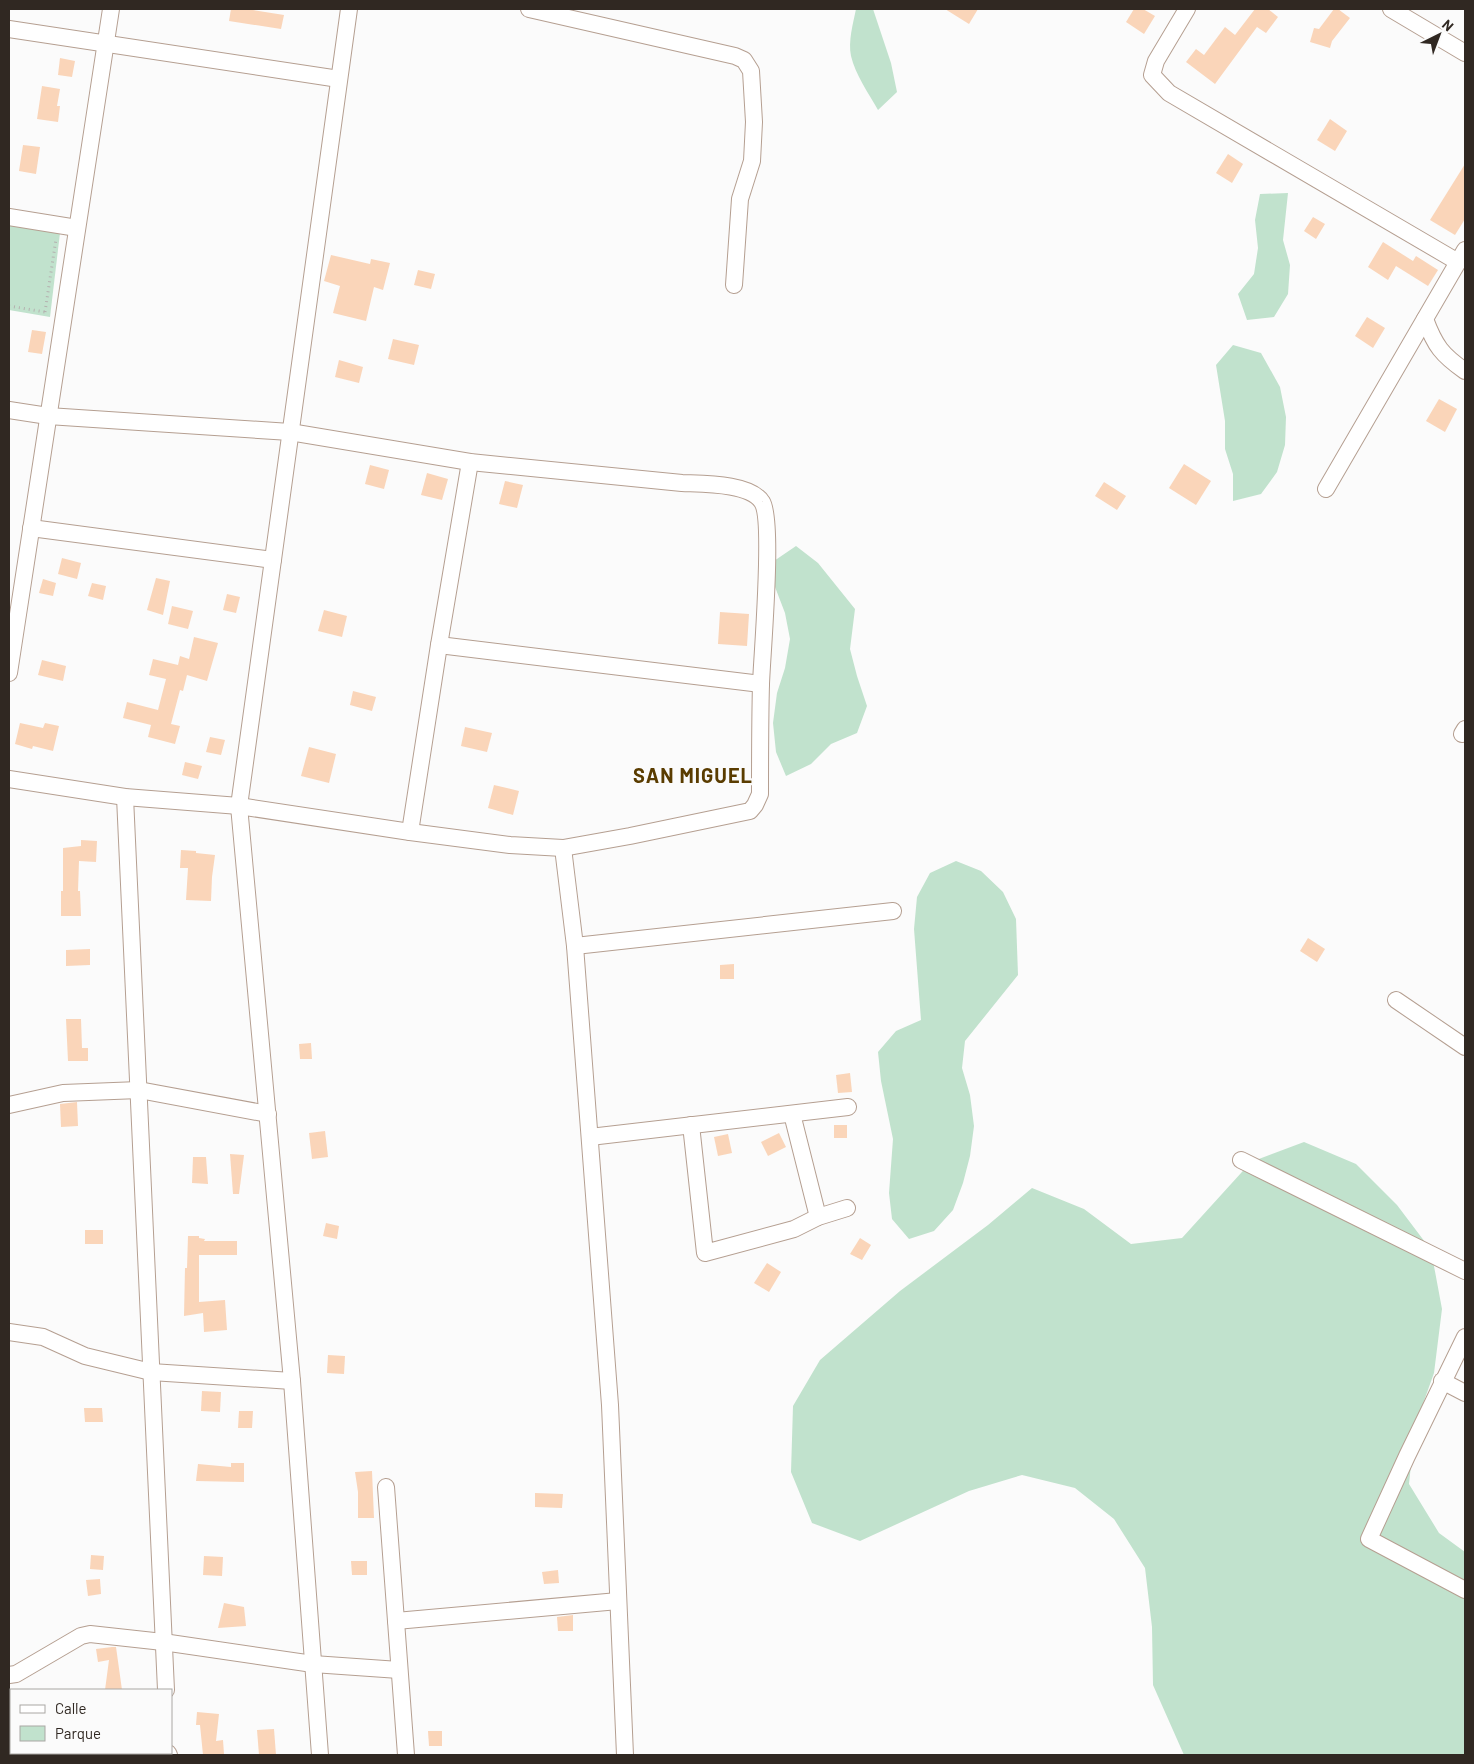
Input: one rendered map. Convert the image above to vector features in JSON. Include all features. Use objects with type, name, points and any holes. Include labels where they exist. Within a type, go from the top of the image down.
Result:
[{"type":"street","points":[[9,672],[15,588],[31,528],[111,9]]},
{"type":"street","points":[[320,1755],[292,1381],[239,806],[349,9]]},
{"type":"street","points":[[529,9],[735,56],[744,60],[751,71],[754,122],[752,161],[740,199],[734,285]]},
{"type":"street","points":[[1187,9],[1156,61],[1152,75],[1169,93],[1462,256],[1326,488]]},
{"type":"street","points":[[1391,9],[1465,53]]},
{"type":"street","points":[[9,30],[339,79]]},
{"type":"street","points":[[9,217],[77,228]]},
{"type":"street","points":[[1425,319],[1434,343],[1449,360],[1465,371]]},
{"type":"street","points":[[9,410],[48,416],[290,432],[470,462],[682,484],[712,484],[738,489],[755,495],[763,502],[768,538],[761,684],[760,794],[750,811],[563,848],[510,845],[239,806],[125,796],[9,780]]},
{"type":"street","points":[[410,832],[470,462]]},
{"type":"street","points":[[31,528],[273,560]]},
{"type":"street","points":[[439,645],[761,684]]},
{"type":"street","points":[[125,796],[166,1689]]},
{"type":"street","points":[[563,848],[576,946],[610,1405],[625,1755]]},
{"type":"street","points":[[576,946],[893,911]]},
{"type":"street","points":[[1396,1000],[1465,1047]]},
{"type":"street","points":[[9,1105],[64,1092],[139,1090],[268,1114]]},
{"type":"street","points":[[590,1137],[848,1107]]},
{"type":"street","points":[[792,1114],[818,1217]]},
{"type":"street","points":[[691,1125],[705,1253],[794,1229],[818,1217],[847,1208]]},
{"type":"street","points":[[1241,1160],[1465,1271]]},
{"type":"street","points":[[9,1332],[42,1337],[84,1356],[151,1372],[292,1381]]},
{"type":"street","points":[[1465,1337],[1442,1381],[1369,1539],[1465,1590]]},
{"type":"street","points":[[1442,1381],[1465,1393]]},
{"type":"street","points":[[386,1487],[406,1755]]},
{"type":"street","points":[[396,1621],[618,1601]]},
{"type":"street","points":[[9,1675],[16,1674],[81,1636],[90,1634],[163,1642],[313,1664],[400,1670]]},
{"type":"path","points":[[45,312],[56,239]]},
{"type":"path","points":[[9,306],[64,315]]},
{"type":"green space","points":[[856,9],[873,9],[891,63],[897,92],[878,110],[859,77],[851,56],[850,38]]},
{"type":"green space","points":[[1288,193],[1283,240],[1290,265],[1288,294],[1274,317],[1247,320],[1238,294],[1254,274],[1258,248],[1255,220],[1260,194]]},
{"type":"green space","points":[[9,225],[60,233],[50,317],[9,310]]},
{"type":"green space","points":[[1233,345],[1261,353],[1280,387],[1286,417],[1285,445],[1277,472],[1261,494],[1233,501],[1233,474],[1225,449],[1225,421],[1216,365]]},
{"type":"green space","points":[[796,546],[818,563],[855,609],[850,649],[867,706],[857,733],[831,744],[811,764],[786,776],[776,752],[773,723],[777,693],[785,668],[790,639],[785,613],[775,587],[774,561]]},
{"type":"green space","points":[[956,861],[981,871],[1003,892],[1016,919],[1018,975],[965,1041],[962,1068],[970,1095],[974,1126],[970,1156],[953,1210],[934,1231],[909,1239],[892,1219],[889,1193],[893,1139],[881,1081],[878,1052],[896,1031],[921,1020],[914,929],[917,897],[930,873]]},
{"type":"green space","points":[[1304,1142],[1356,1164],[1397,1205],[1431,1250],[1442,1309],[1434,1373],[1415,1426],[1409,1484],[1439,1533],[1465,1552],[1465,1755],[1184,1755],[1153,1685],[1152,1627],[1145,1568],[1114,1519],[1075,1488],[1022,1475],[969,1491],[860,1541],[812,1523],[791,1472],[793,1406],[820,1360],[900,1291],[988,1225],[1032,1188],[1084,1209],[1131,1244],[1182,1238],[1251,1162]]},
{"type":"building","points":[[231,9],[247,9],[284,15],[281,29],[229,21]]},
{"type":"building","points":[[945,9],[978,9],[969,24]]},
{"type":"building","points":[[1134,9],[1143,9],[1155,16],[1144,34],[1126,22]]},
{"type":"building","points":[[1255,9],[1268,9],[1278,17],[1266,33],[1257,27],[1215,84],[1186,62],[1196,49],[1204,55],[1225,27],[1235,35]]},
{"type":"building","points":[[1334,9],[1338,9],[1350,18],[1332,41],[1330,48],[1310,42],[1314,28],[1319,29]]},
{"type":"building","points":[[60,58],[75,61],[72,77],[58,75]]},
{"type":"building","points":[[42,86],[60,89],[57,106],[60,106],[58,122],[37,119]]},
{"type":"building","points":[[1330,119],[1347,131],[1335,151],[1317,140]]},
{"type":"building","points":[[23,145],[40,147],[36,174],[19,171]]},
{"type":"building","points":[[1228,154],[1243,164],[1232,183],[1216,173]]},
{"type":"building","points":[[1465,164],[1465,219],[1455,235],[1430,220]]},
{"type":"building","points":[[1313,217],[1325,224],[1316,239],[1304,231]]},
{"type":"building","points":[[1383,242],[1413,261],[1416,256],[1438,270],[1428,286],[1396,266],[1388,280],[1368,267]]},
{"type":"building","points":[[331,255],[370,264],[371,259],[390,263],[383,290],[374,287],[366,321],[333,313],[340,286],[324,281]]},
{"type":"building","points":[[418,270],[435,274],[431,289],[414,285]]},
{"type":"building","points":[[1367,317],[1385,328],[1373,348],[1355,336]]},
{"type":"building","points":[[32,330],[46,332],[42,354],[28,352]]},
{"type":"building","points":[[393,339],[419,345],[414,365],[388,359]]},
{"type":"building","points":[[339,360],[363,367],[359,383],[335,377]]},
{"type":"building","points":[[1439,399],[1457,409],[1445,432],[1426,421]]},
{"type":"building","points":[[1184,464],[1211,481],[1196,505],[1169,488]]},
{"type":"building","points":[[370,465],[389,470],[384,489],[365,484]]},
{"type":"building","points":[[427,473],[448,479],[442,500],[421,495]]},
{"type":"building","points":[[505,481],[523,485],[517,508],[499,504]]},
{"type":"building","points":[[1104,482],[1126,496],[1117,510],[1095,496]]},
{"type":"building","points":[[62,558],[81,563],[77,579],[58,574]]},
{"type":"building","points":[[156,578],[170,581],[163,615],[147,610]]},
{"type":"building","points":[[43,579],[56,583],[53,596],[39,593]]},
{"type":"building","points":[[92,583],[106,586],[103,600],[88,596]]},
{"type":"building","points":[[227,594],[240,597],[236,613],[223,610]]},
{"type":"building","points":[[172,606],[193,611],[188,629],[168,624]]},
{"type":"building","points":[[324,610],[347,616],[342,637],[318,631]]},
{"type":"building","points":[[720,612],[749,614],[747,646],[718,644]]},
{"type":"building","points":[[194,637],[218,643],[207,681],[187,675],[183,691],[180,690],[171,724],[180,726],[175,744],[148,737],[151,725],[123,718],[127,702],[158,710],[166,679],[149,675],[153,659],[178,665],[180,656],[189,659]]},
{"type":"building","points":[[42,660],[66,666],[63,681],[38,675]]},
{"type":"building","points":[[353,691],[376,697],[372,711],[350,705]]},
{"type":"building","points":[[20,723],[43,728],[45,723],[59,726],[53,751],[33,746],[32,749],[15,744]]},
{"type":"building","points":[[465,727],[492,733],[487,752],[461,746]]},
{"type":"building","points":[[210,737],[225,740],[221,755],[206,752]]},
{"type":"building","points":[[309,747],[336,754],[329,783],[301,776]]},
{"type":"building","points":[[185,762],[202,766],[198,779],[182,775]]},
{"type":"building","points":[[494,785],[519,791],[513,815],[488,808]]},
{"type":"building","points":[[81,840],[97,841],[96,862],[79,861],[78,891],[80,891],[81,916],[61,916],[63,848],[81,846]]},
{"type":"building","points":[[181,850],[215,855],[211,901],[186,900],[188,868],[180,868]]},
{"type":"building","points":[[1308,938],[1325,949],[1317,962],[1300,951]]},
{"type":"building","points":[[90,949],[90,965],[66,966],[66,950]]},
{"type":"building","points":[[734,964],[734,979],[720,979],[720,965]]},
{"type":"building","points":[[66,1019],[81,1019],[82,1048],[88,1048],[88,1061],[68,1061]]},
{"type":"building","points":[[311,1043],[312,1059],[300,1059],[299,1044]]},
{"type":"building","points":[[850,1073],[852,1092],[838,1093],[836,1075]]},
{"type":"building","points":[[77,1102],[78,1126],[61,1127],[60,1104]]},
{"type":"building","points":[[834,1125],[847,1125],[847,1138],[834,1138]]},
{"type":"building","points":[[325,1131],[328,1157],[312,1159],[309,1133]]},
{"type":"building","points":[[779,1133],[786,1147],[768,1156],[761,1142]]},
{"type":"building","points":[[728,1134],[732,1153],[718,1156],[714,1137]]},
{"type":"building","points":[[230,1154],[244,1155],[239,1194],[233,1194]]},
{"type":"building","points":[[193,1157],[206,1157],[208,1184],[192,1183]]},
{"type":"building","points":[[326,1223],[339,1226],[337,1239],[323,1236]]},
{"type":"building","points":[[85,1230],[103,1230],[103,1244],[85,1244]]},
{"type":"building","points":[[188,1236],[199,1236],[199,1238],[205,1239],[204,1241],[237,1241],[237,1255],[199,1255],[199,1302],[225,1300],[227,1330],[204,1332],[203,1313],[184,1316]]},
{"type":"building","points":[[860,1238],[871,1245],[862,1260],[850,1254]]},
{"type":"building","points":[[767,1263],[781,1272],[769,1292],[754,1283]]},
{"type":"building","points":[[328,1355],[345,1356],[344,1374],[327,1373]]},
{"type":"building","points":[[202,1391],[221,1392],[220,1412],[201,1411]]},
{"type":"building","points":[[84,1408],[102,1408],[103,1422],[85,1422]]},
{"type":"building","points":[[239,1411],[253,1411],[252,1428],[238,1428]]},
{"type":"building","points":[[231,1463],[244,1463],[244,1482],[196,1481],[198,1464],[231,1467]]},
{"type":"building","points":[[372,1471],[374,1518],[358,1518],[358,1492],[355,1472]]},
{"type":"building","points":[[535,1493],[563,1494],[562,1508],[535,1507]]},
{"type":"building","points":[[91,1555],[104,1556],[103,1570],[90,1569]]},
{"type":"building","points":[[204,1556],[223,1557],[222,1576],[203,1575]]},
{"type":"building","points":[[351,1561],[367,1561],[367,1575],[352,1575]]},
{"type":"building","points":[[558,1570],[559,1583],[544,1584],[542,1572]]},
{"type":"building","points":[[100,1579],[101,1594],[88,1596],[86,1580]]},
{"type":"building","points":[[224,1603],[244,1607],[246,1626],[218,1628]]},
{"type":"building","points":[[573,1615],[573,1631],[558,1631],[557,1617]]},
{"type":"building","points":[[116,1647],[122,1689],[105,1689],[109,1660],[98,1662],[96,1649]]},
{"type":"building","points":[[197,1712],[219,1714],[216,1741],[223,1740],[224,1754],[203,1755],[200,1725],[196,1725]]},
{"type":"building","points":[[274,1729],[276,1755],[259,1755],[257,1730]]},
{"type":"building","points":[[428,1731],[442,1731],[442,1746],[429,1746]]},
{"type":"district","name":"SAN MIGUEL","points":[[693,776]]}]
